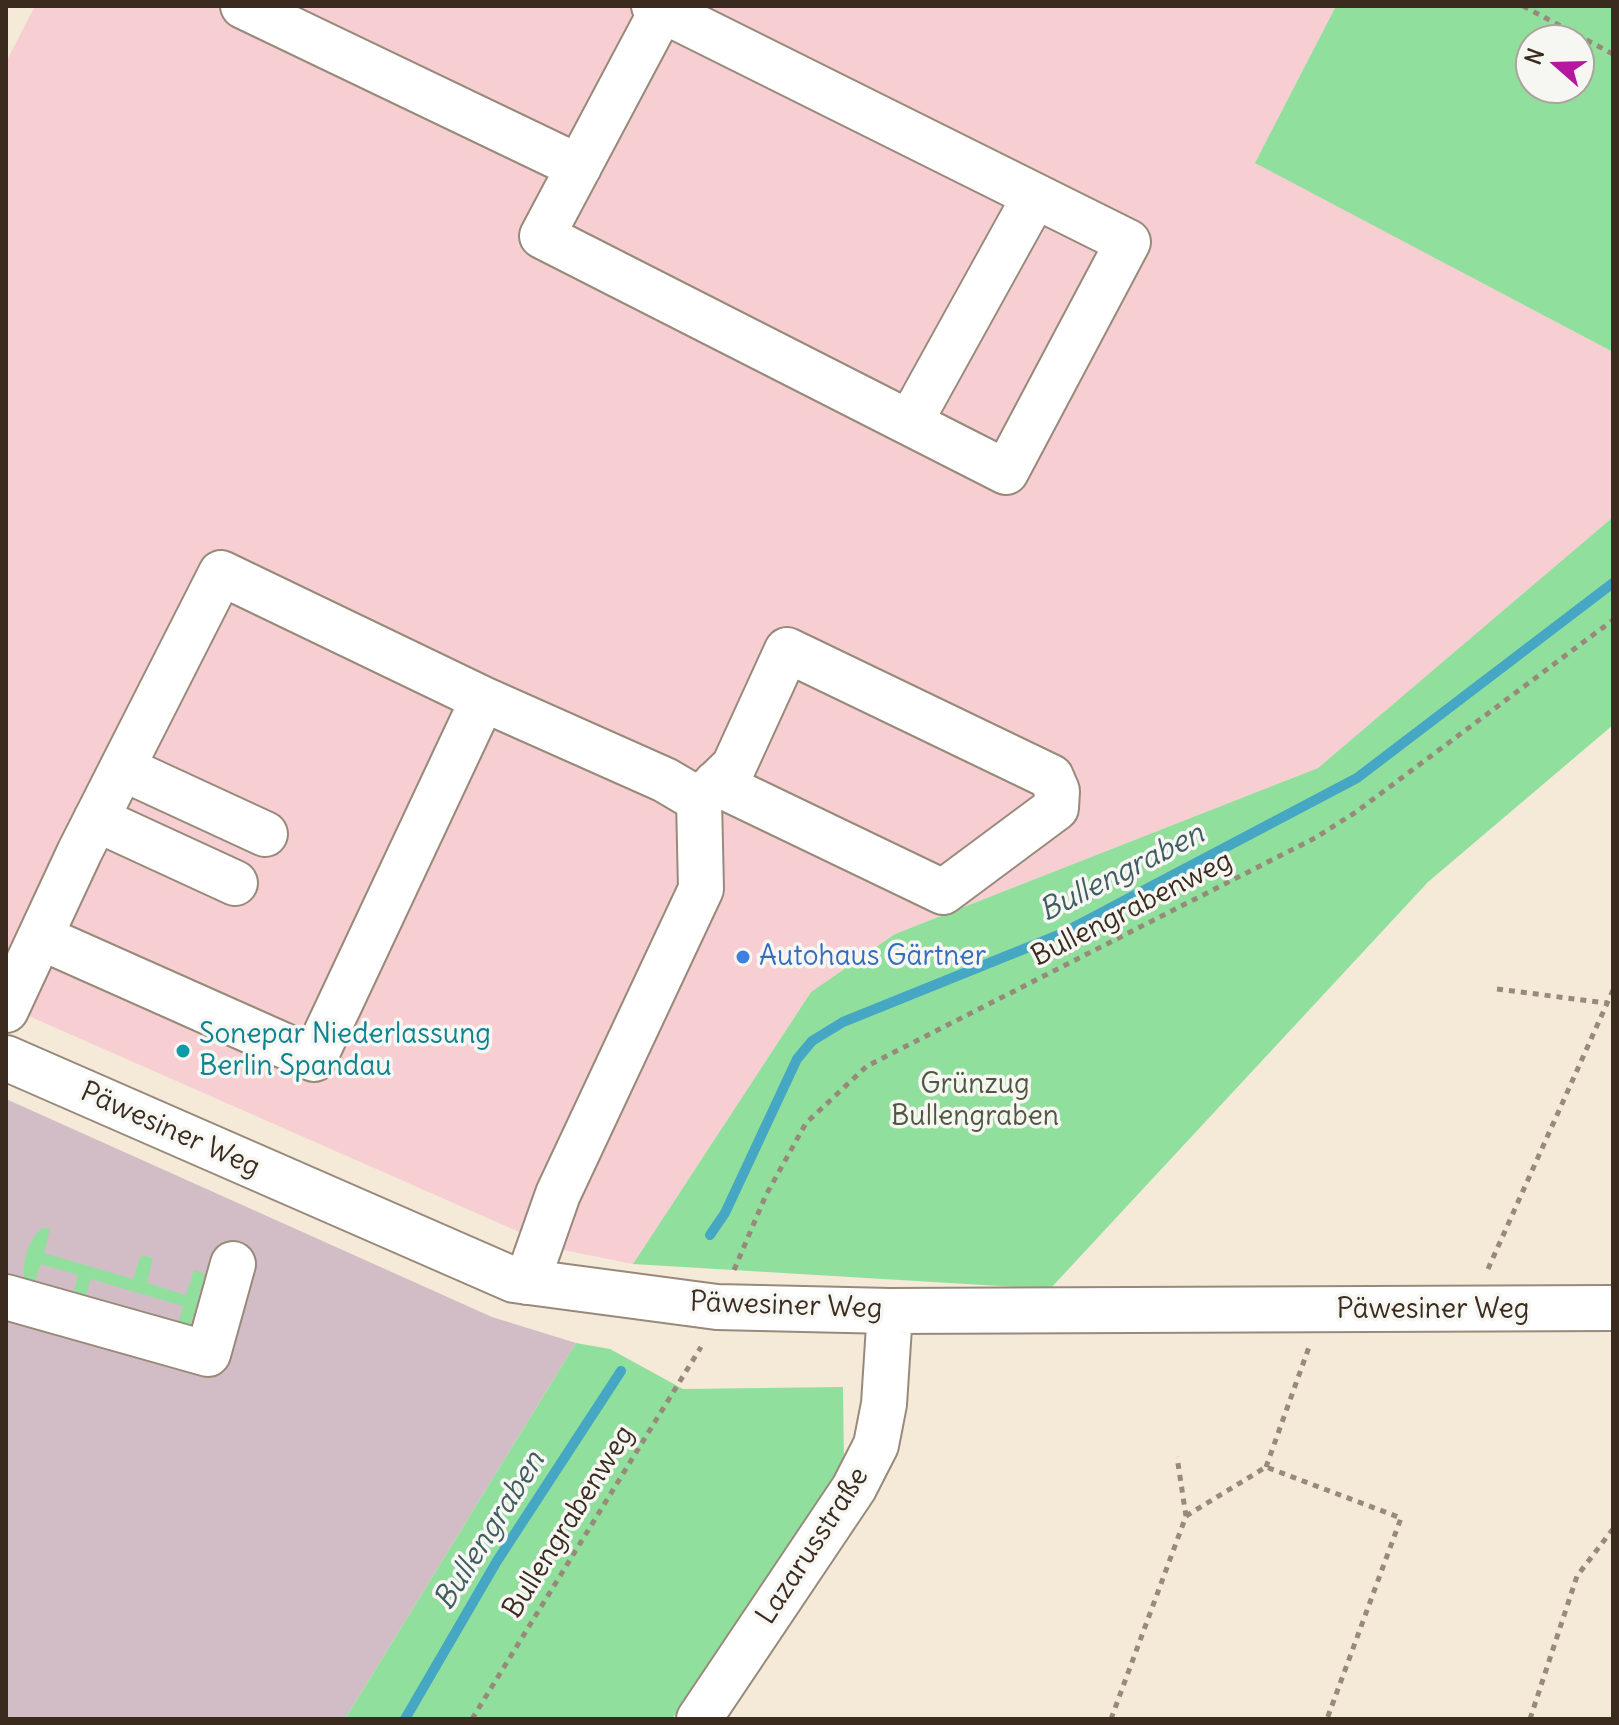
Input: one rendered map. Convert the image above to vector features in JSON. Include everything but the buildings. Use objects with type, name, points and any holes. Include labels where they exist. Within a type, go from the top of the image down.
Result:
[{"type":"street","points":[[243,6],[579,167]]},
{"type":"street","points":[[658,8],[1128,242],[1006,472],[542,236],[579,167],[658,8]]},
{"type":"street","points":[[910,422],[1035,196]]},
{"type":"street","points":[[6,1010],[96,819],[221,573],[483,699],[665,780],[707,792],[943,892],[1056,808],[1057,791],[1051,777],[787,650],[734,766],[707,792],[701,889],[558,1194],[527,1282]]},
{"type":"street","points":[[40,937],[314,1059],[483,699]]},
{"type":"street","points":[[122,768],[265,834]]},
{"type":"street","points":[[96,819],[235,883]]},
{"type":"street","name":"Päwesiner Weg","points":[[6,1058],[514,1280],[717,1307],[890,1311],[1613,1308]]},
{"type":"street","points":[[6,1297],[208,1354],[233,1264]]},
{"type":"street","name":"Lazarusstraße","points":[[699,1719],[854,1488],[876,1445],[884,1404],[890,1311]]},
{"type":"path","points":[[1523,6],[1613,54]]},
{"type":"path","name":"Bullengrabenweg","points":[[730,1279],[766,1195],[806,1123],[867,1066],[1315,838],[1356,812],[1613,620]]},
{"type":"path","points":[[1497,989],[1606,1003]]},
{"type":"path","points":[[1484,1277],[1613,990]]},
{"type":"path","points":[[1186,1516],[1266,1467],[1309,1345]]},
{"type":"path","name":"Bullengrabenweg","points":[[472,1719],[701,1347]]},
{"type":"path","points":[[1111,1719],[1186,1516],[1177,1457]]},
{"type":"path","points":[[1266,1467],[1401,1518],[1327,1719]]},
{"type":"path","points":[[1530,1719],[1577,1576],[1613,1529]]},
{"type":"shaded area","points":[[35,6],[1336,6],[1256,163],[1613,352],[1613,517],[1318,768],[895,934],[811,992],[633,1264],[558,1249],[6,1006],[6,62]]},
{"type":"shaded area","points":[[6,1099],[492,1317],[576,1343],[345,1719],[6,1719]]},
{"type":"green space","points":[[1336,6],[1613,6],[1613,352],[1255,163]]},
{"type":"green space","name":"Grünzug Bullengraben","points":[[1613,517],[1613,725],[1428,882],[1050,1289],[633,1264],[811,992],[895,934],[1318,768]]},
{"type":"green space","points":[[43,1228],[50,1229],[44,1253],[133,1279],[141,1255],[153,1258],[147,1283],[186,1295],[194,1270],[205,1274],[189,1332],[177,1329],[183,1306],[91,1279],[84,1302],[72,1298],[78,1275],[41,1264],[33,1287],[27,1284],[24,1271],[26,1254],[33,1238]]},
{"type":"green space","points":[[576,1343],[610,1349],[683,1389],[843,1387],[844,1467],[672,1719],[345,1719]]},
{"type":"waterway","name":"Bullengraben","points":[[710,1235],[725,1213],[797,1059],[812,1041],[843,1022],[1061,934],[1357,778],[1613,583]]},
{"type":"waterway","name":"Bullengraben","points":[[405,1719],[497,1561],[621,1371]]},
{"type":"place","name":"Autohaus Gärtner","points":[[743,957]]},
{"type":"place","name":"Sonepar Niederlassung Berlin Spandau","points":[[183,1051]]}]
